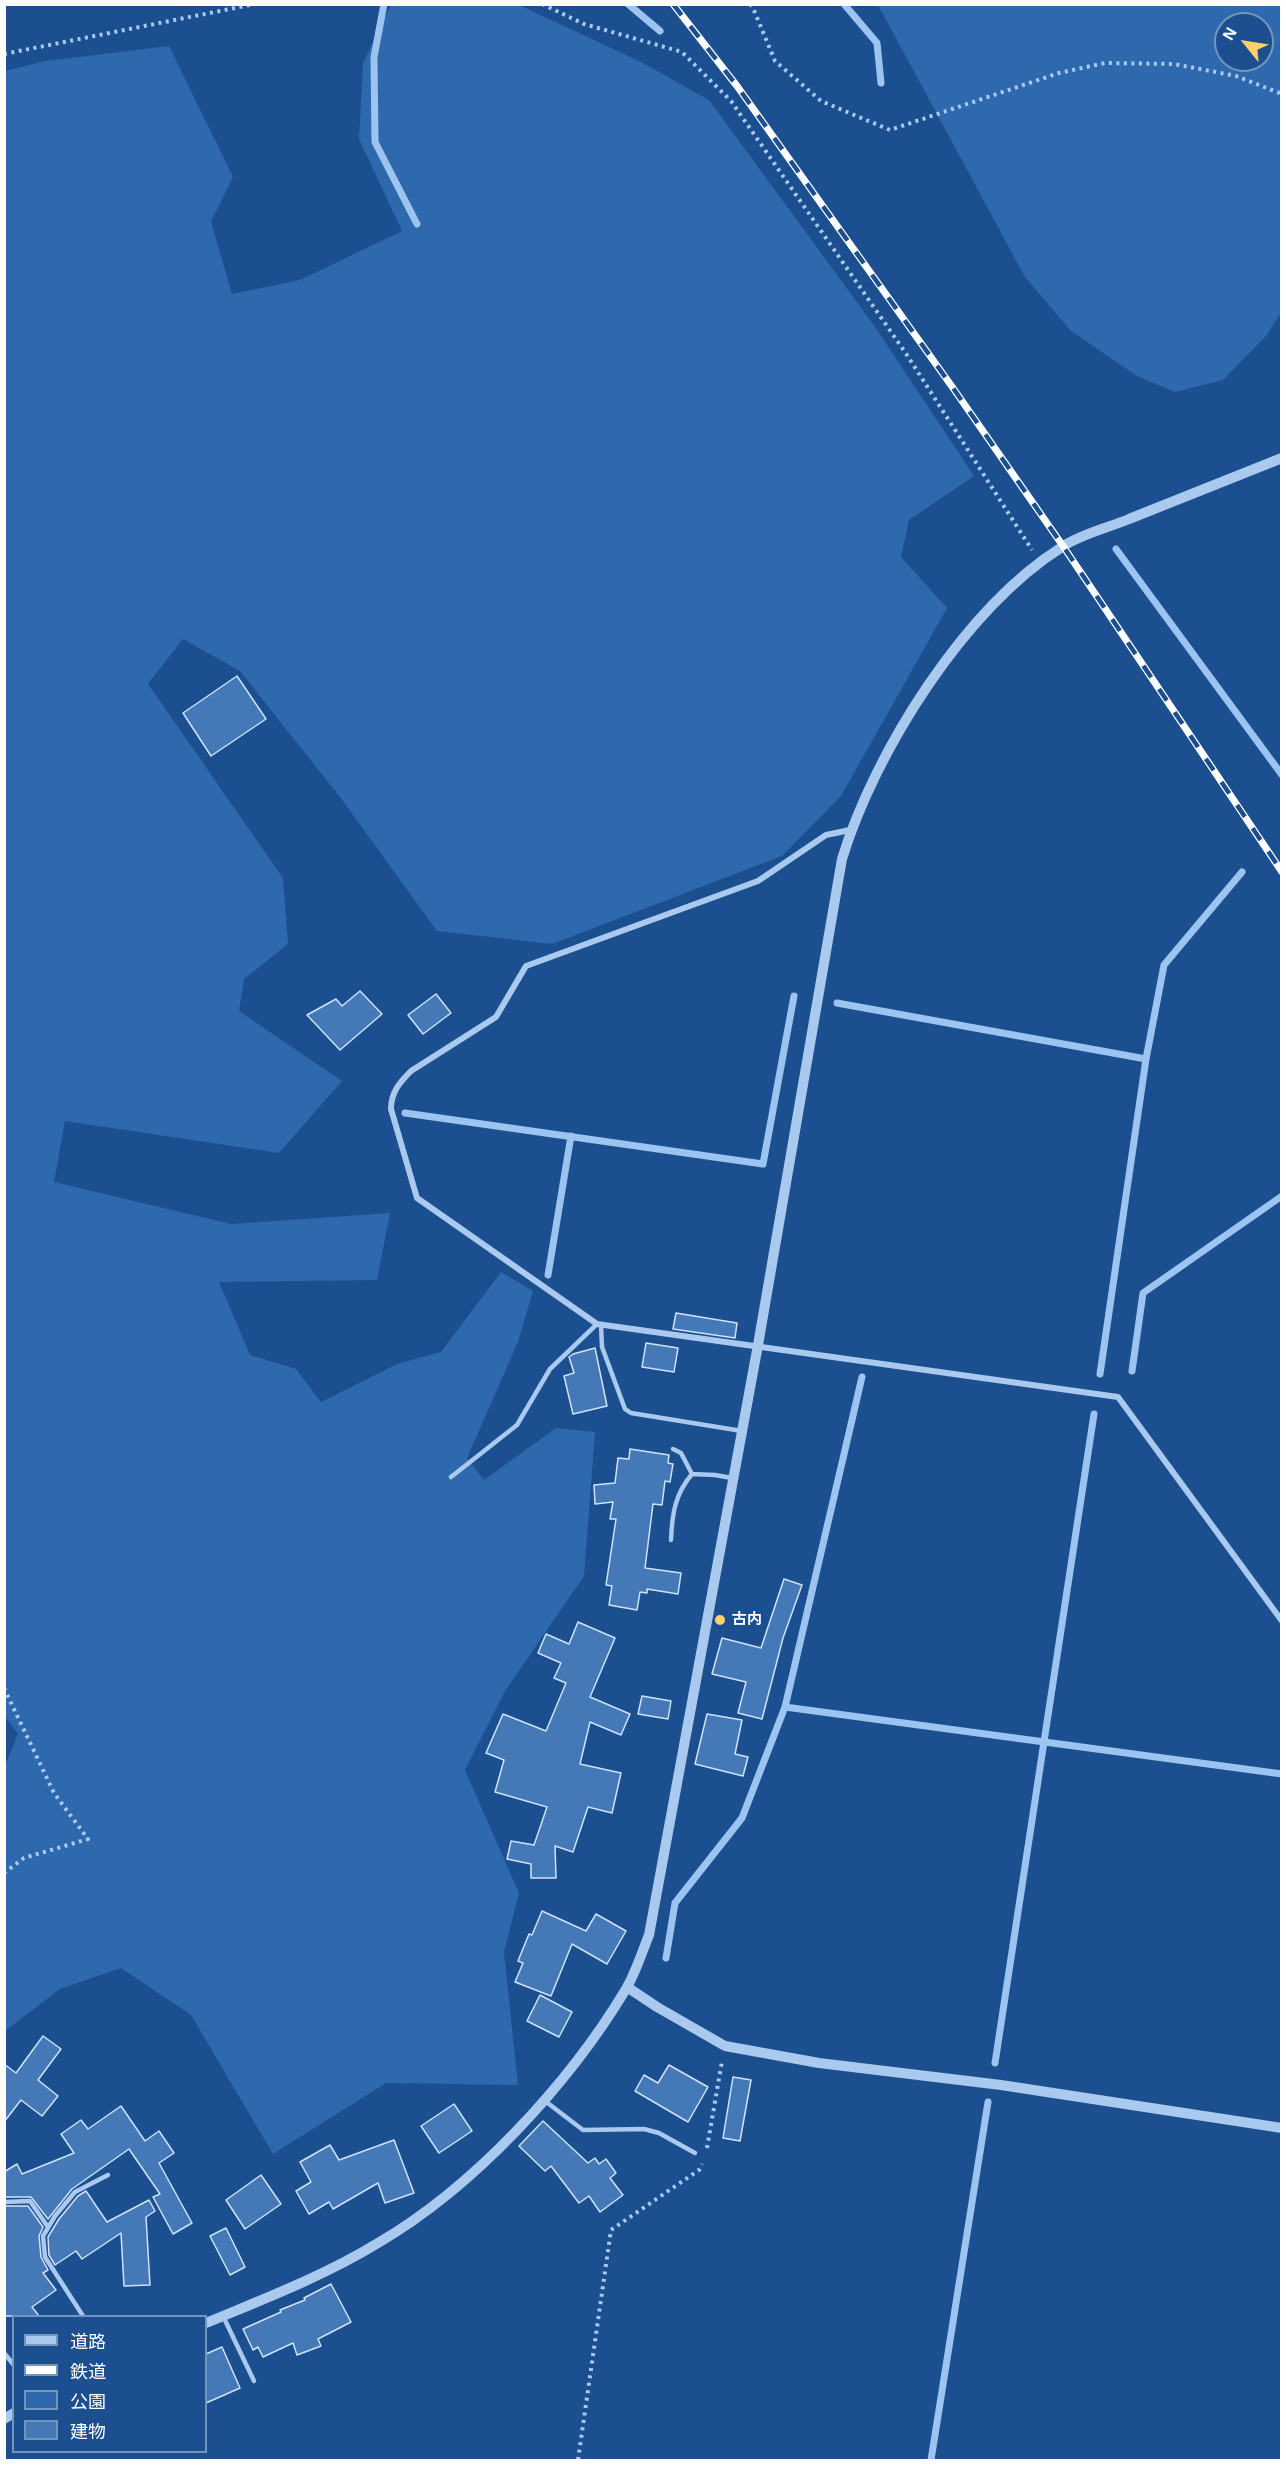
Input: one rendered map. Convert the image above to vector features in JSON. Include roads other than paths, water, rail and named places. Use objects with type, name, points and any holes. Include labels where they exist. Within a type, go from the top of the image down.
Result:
[{"type":"street","points":[[207,2323],[302,2284],[378,2243],[423,2214],[498,2150],[543,2100],[586,2051],[627,1987],[649,1935],[758,1345],[842,859],[850,830],[886,756],[918,702],[959,643],[1006,590],[1063,546],[1281,458]]},
{"type":"street","points":[[850,830],[826,836],[758,881],[526,966],[496,1017],[411,1071],[401,1081],[391,1098],[391,1109],[417,1198],[599,1325],[758,1345],[1118,1397],[1281,1621]]},
{"type":"street","points":[[627,1987],[725,2046],[819,2063],[1001,2085],[1281,2128]]},
{"type":"lane","points":[[599,1325],[602,1347],[625,1409],[631,1413],[742,1431]]},
{"type":"lane","points":[[451,1477],[518,1425],[550,1369],[599,1325]]},
{"type":"lane","points":[[673,1449],[681,1454],[692,1474]]},
{"type":"lane","points":[[692,1474],[733,1479]]},
{"type":"lane","points":[[671,1539],[673,1508],[684,1483],[692,1474]]},
{"type":"lane","points":[[543,2100],[583,2130],[644,2129],[659,2133],[694,2153]]},
{"type":"lane","points":[[82,2315],[45,2257],[43,2236],[75,2192],[108,2175]]},
{"type":"lane","points":[[4,2202],[30,2201],[48,2227]]},
{"type":"lane","points":[[223,2316],[254,2381]]},
{"type":"waterway","points":[[384,4],[374,57],[375,142],[417,224]]},
{"type":"waterway","points":[[628,4],[660,31]]},
{"type":"waterway","points":[[844,4],[877,43],[881,83]]},
{"type":"waterway","points":[[1116,549],[1282,775]]},
{"type":"waterway","points":[[1100,1374],[1146,1059],[1164,965],[1242,872]]},
{"type":"waterway","points":[[405,1113],[763,1164],[794,996]]},
{"type":"waterway","points":[[837,1003],[1146,1059]]},
{"type":"waterway","points":[[548,1275],[571,1136]]},
{"type":"waterway","points":[[1132,1371],[1143,1293],[1282,1196]]},
{"type":"waterway","points":[[666,1958],[675,1903],[742,1818],[785,1707],[862,1377]]},
{"type":"waterway","points":[[995,2063],[1094,1414]]},
{"type":"waterway","points":[[785,1707],[1282,1774]]},
{"type":"waterway","points":[[931,2460],[988,2102]]},
{"type":"railway","points":[[673,4],[737,86],[953,388],[1063,546],[1282,872]]},
{"type":"place","name":"古内","points":[[720,1620]]}]
